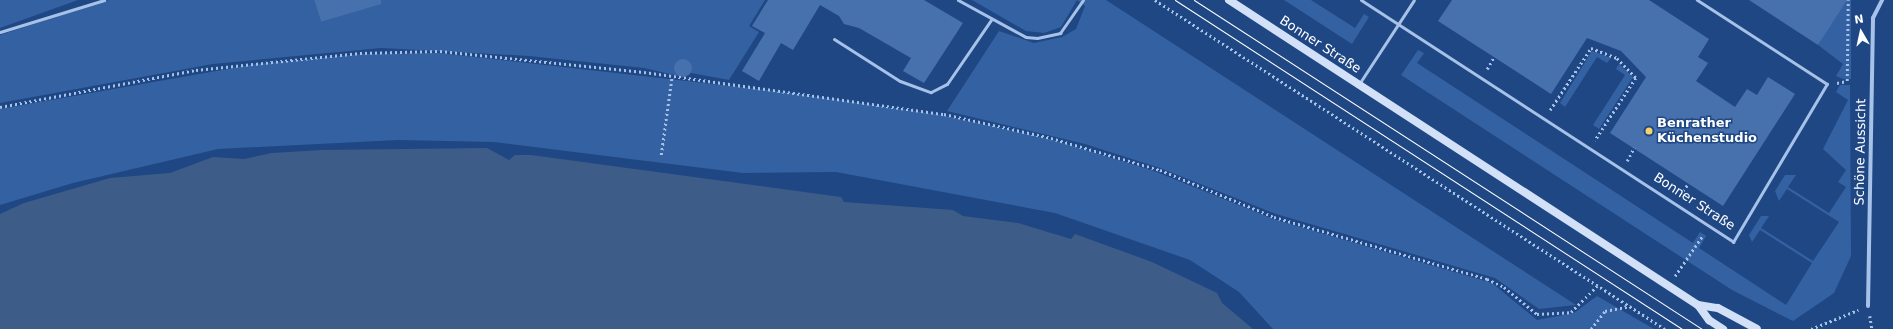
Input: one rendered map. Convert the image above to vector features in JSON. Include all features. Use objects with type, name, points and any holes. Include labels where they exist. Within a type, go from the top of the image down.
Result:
[{"type":"main road","name":"Bonner Straße","points":[[1229,0],[1698,305],[1709,320],[1723,329]]},
{"type":"main road","name":"Bonner Straße","points":[[1698,305],[1718,308],[1757,329]]},
{"type":"street","name":"Schöne Aussicht","points":[[1868,306],[1873,18],[1882,0]]},
{"type":"lane","points":[[0,32],[104,0]]},
{"type":"lane","points":[[958,0],[991,20],[1026,37],[1037,38],[1060,33],[1083,0]]},
{"type":"lane","name":"Bonner Straße","points":[[1361,0],[1733,242],[1827,84]]},
{"type":"lane","name":"Bonner Straße","points":[[1359,84],[1414,0]]},
{"type":"lane","points":[[1698,0],[1827,84]]},
{"type":"lane","points":[[834,39],[900,81],[931,92],[947,84],[991,20]]},
{"type":"path","points":[[1155,0],[1665,329]]},
{"type":"path","points":[[1827,84],[1847,82],[1848,0]]},
{"type":"path","points":[[1544,119],[1591,48],[1617,58],[1636,78],[1590,149]]},
{"type":"path","points":[[0,107],[234,65],[395,51],[490,55],[672,76],[944,114],[1051,138],[1160,170],[1274,217],[1487,279],[1504,287],[1537,314],[1571,312],[1597,286]]},
{"type":"path","points":[[661,155],[672,76]]},
{"type":"path","points":[[1669,286],[1708,226]]},
{"type":"path","points":[[1590,329],[1605,311],[1630,306]]},
{"type":"path","points":[[1811,329],[1868,306]]},
{"type":"shaded area","points":[[0,0],[78,0],[0,28]]},
{"type":"shaded area","points":[[109,0],[314,0],[321,22],[356,11],[353,0],[765,0],[749,26],[759,32],[729,80],[691,73],[683,77],[644,68],[529,56],[381,48],[213,64],[0,103],[0,35]]},
{"type":"shaded area","points":[[972,0],[1077,0],[1061,27],[1044,33],[1026,31]]},
{"type":"shaded area","points":[[1077,0],[1106,0],[1576,305],[1539,309],[1495,278],[1276,214],[1160,168],[1085,144],[947,111],[999,31],[1034,43],[1062,37],[1076,29],[1085,6]]},
{"type":"shaded area","points":[[1284,0],[1311,0],[1355,28],[1364,14],[1369,17],[1352,44]]},
{"type":"shaded area","points":[[1844,0],[1851,0],[1851,79],[1843,79],[1836,76],[1843,64],[1818,45]]},
{"type":"shaded area","points":[[1418,50],[1424,53],[1417,63],[1693,243],[1700,232],[1706,236],[1699,248],[1786,305],[1812,263],[1760,230],[1752,242],[1749,235],[1761,216],[1769,216],[1761,228],[1813,261],[1839,222],[1787,189],[1779,201],[1775,191],[1785,175],[1796,175],[1788,187],[1829,213],[1846,187],[1838,182],[1846,170],[1823,149],[1848,100],[1836,92],[1840,85],[1850,85],[1851,256],[1834,293],[1793,321],[1732,290],[1401,75]]},
{"type":"shaded area","points":[[1592,51],[1611,58],[1607,63],[1597,57],[1565,107],[1560,103]]},
{"type":"shaded area","points":[[439,53],[776,91],[942,115],[1050,139],[1154,171],[1273,219],[1492,283],[1537,320],[1574,313],[1597,296],[1654,329],[1273,329],[1239,292],[1190,260],[1055,213],[836,172],[743,173],[494,142],[398,140],[218,149],[73,183],[0,205],[0,109],[256,64],[363,54]]},
{"type":"shaded area","points":[[1619,64],[1633,77],[1599,129],[1593,125],[1625,75],[1616,69]]},
{"type":"shaded area","points":[[487,148],[509,160],[515,155],[531,155],[841,197],[844,202],[953,210],[963,216],[1018,223],[1071,239],[1075,234],[1152,262],[1217,293],[1222,303],[1253,329],[0,329],[0,214],[24,203],[110,178],[170,173],[213,157],[244,159],[272,153],[322,150]]},
{"type":"building","points":[[314,0],[381,0],[381,4],[321,22]]},
{"type":"building","points":[[768,0],[924,0],[963,23],[924,83],[903,71],[911,58],[859,28],[844,24],[839,16],[820,5],[793,50],[781,43],[759,81],[742,71],[765,33],[752,26]]},
{"type":"building","points":[[1452,0],[1649,0],[1709,39],[1698,57],[1708,63],[1696,81],[1735,107],[1747,89],[1757,95],[1768,77],[1795,94],[1723,206],[1610,133],[1646,77],[1621,51],[1587,38],[1551,94],[1438,21]]},
{"type":"building","points":[[1749,0],[1847,0],[1818,45]]},
{"type":"building","points":[[683,59],[689,62],[692,68],[689,74],[683,77],[677,74],[674,68],[677,62]]},
{"type":"tram line","points":[[1175,0],[1682,329]]},
{"type":"tram line","points":[[1194,0],[1702,329]]},
{"type":"place","name":"Benrather Küchenstudio","points":[[1649,131]]}]
